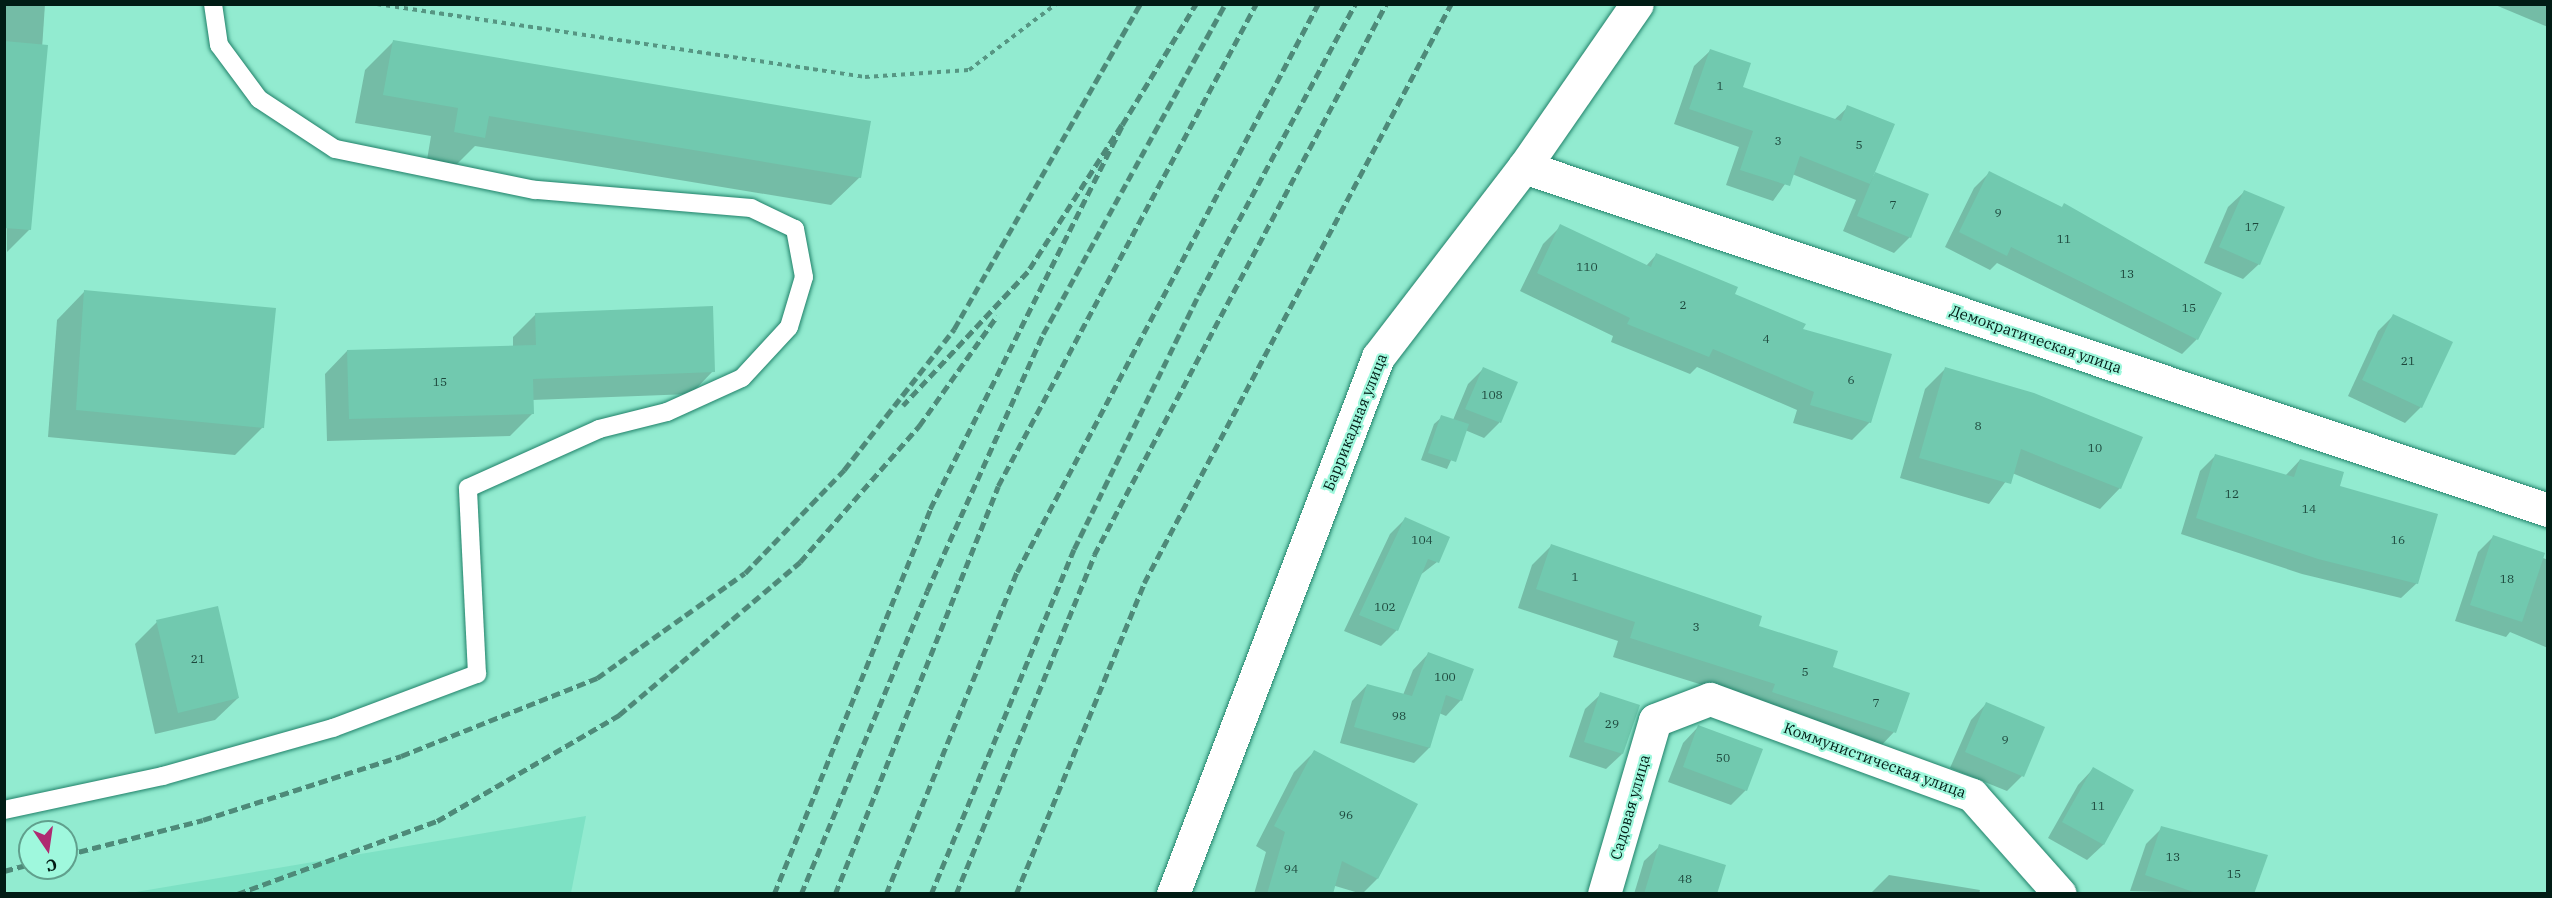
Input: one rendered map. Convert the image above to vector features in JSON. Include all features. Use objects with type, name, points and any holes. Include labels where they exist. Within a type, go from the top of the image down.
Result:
[{"type":"street","name":"Баррикадная улица","points":[[1173,894],[1378,357],[1524,167],[1637,4]]},
{"type":"street","name":"Демократическая улица","points":[[1524,167],[2547,510]]},
{"type":"street","name":"Коммунистическая улица","points":[[1655,720],[1710,699],[1972,795],[2060,894]]},
{"type":"street","name":"Садовая улица","points":[[1604,894],[1655,720]]},
{"type":"lane","points":[[4,810],[163,776],[310,734],[477,674],[468,488],[599,429],[667,412],[742,378],[789,327],[804,277],[795,230],[751,208],[535,190],[335,149],[260,99],[219,45],[213,4]]},
{"type":"path","points":[[377,4],[865,77],[969,70],[1056,4]]},
{"type":"shaded area","points":[[586,816],[571,893],[130,893]]},
{"type":"building","points":[[393,40],[871,121],[861,178],[489,116],[485,138],[454,132],[458,108],[383,95]]},
{"type":"building","points":[[4,41],[48,45],[31,230],[4,228]]},
{"type":"building","points":[[1710,49],[1751,63],[1743,87],[1841,121],[1847,105],[1895,124],[1870,184],[1800,156],[1790,186],[1740,170],[1753,131],[1689,109]]},
{"type":"building","points":[[1989,171],[2062,207],[2064,203],[2222,293],[2198,340],[2011,247],[2007,256],[1959,232]]},
{"type":"building","points":[[1875,172],[1929,194],[1911,238],[1857,216]]},
{"type":"building","points":[[2244,190],[2285,207],[2260,265],[2219,247]]},
{"type":"building","points":[[1560,224],[1651,267],[1656,253],[1738,287],[1735,294],[1806,324],[1803,329],[1892,354],[1871,423],[1810,405],[1814,392],[1713,349],[1709,357],[1627,324],[1630,318],[1537,273]]},
{"type":"building","points":[[84,290],[276,308],[264,428],[76,410]]},
{"type":"building","points":[[713,306],[715,372],[533,379],[534,414],[349,419],[347,350],[536,345],[535,313]]},
{"type":"building","points":[[2393,314],[2453,342],[2422,408],[2362,380]]},
{"type":"building","points":[[1483,367],[1518,382],[1501,423],[1465,409]]},
{"type":"building","points":[[1945,367],[2034,393],[2143,437],[2121,489],[2021,449],[2011,484],[1919,458]]},
{"type":"building","points":[[1441,415],[1469,424],[1456,462],[1428,453]]},
{"type":"building","points":[[2215,454],[2294,477],[2300,459],[2344,472],[2340,486],[2438,514],[2418,584],[2318,559],[2196,518]]},
{"type":"building","points":[[1405,517],[1450,537],[1439,563],[1428,559],[1398,631],[1359,615]]},
{"type":"building","points":[[2493,535],[2545,553],[2522,622],[2470,605]]},
{"type":"building","points":[[1551,544],[1762,616],[1759,626],[1838,651],[1833,667],[1910,693],[1896,733],[1772,692],[1775,684],[1630,638],[1635,622],[1536,589]]},
{"type":"building","points":[[218,606],[239,698],[178,713],[156,620]]},
{"type":"building","points":[[1428,652],[1474,669],[1462,701],[1446,695],[1430,748],[1354,727],[1367,684],[1412,696]]},
{"type":"building","points":[[1600,692],[1640,705],[1623,754],[1584,742]]},
{"type":"building","points":[[1986,702],[2045,727],[2024,777],[1965,752]]},
{"type":"building","points":[[1698,725],[1763,749],[1747,791],[1683,767]]},
{"type":"building","points":[[1314,750],[1418,804],[1378,879],[1342,861],[1333,894],[1267,894],[1285,832],[1274,826]]},
{"type":"building","points":[[2093,767],[2134,790],[2104,845],[2062,822]]},
{"type":"building","points":[[2161,826],[2268,855],[2254,894],[2199,894],[2145,875]]},
{"type":"building","points":[[1659,844],[1726,865],[1717,894],[1644,894]]},
{"type":"railway","points":[[78,852],[203,820],[401,756],[597,678],[745,573],[844,470],[954,329],[1140,4]]},
{"type":"railway","points":[[1122,125],[1196,4]]},
{"type":"railway","points":[[801,894],[927,591],[1043,334],[1225,4]]},
{"type":"railway","points":[[835,894],[998,486],[1256,4]]},
{"type":"railway","points":[[886,894],[1017,572],[1318,4]]},
{"type":"railway","points":[[931,894],[1074,549],[1200,292],[1355,4]]},
{"type":"railway","points":[[956,894],[1094,555],[1386,4]]},
{"type":"railway","points":[[1016,894],[1144,583],[1451,4]]},
{"type":"railway","points":[[774,894],[930,509],[1122,125],[1028,272],[903,406]]},
{"type":"railway","points":[[237,894],[437,821],[619,715],[800,562],[919,426],[997,316]]},
{"type":"railway","points":[[4,871],[18,867]]}]
